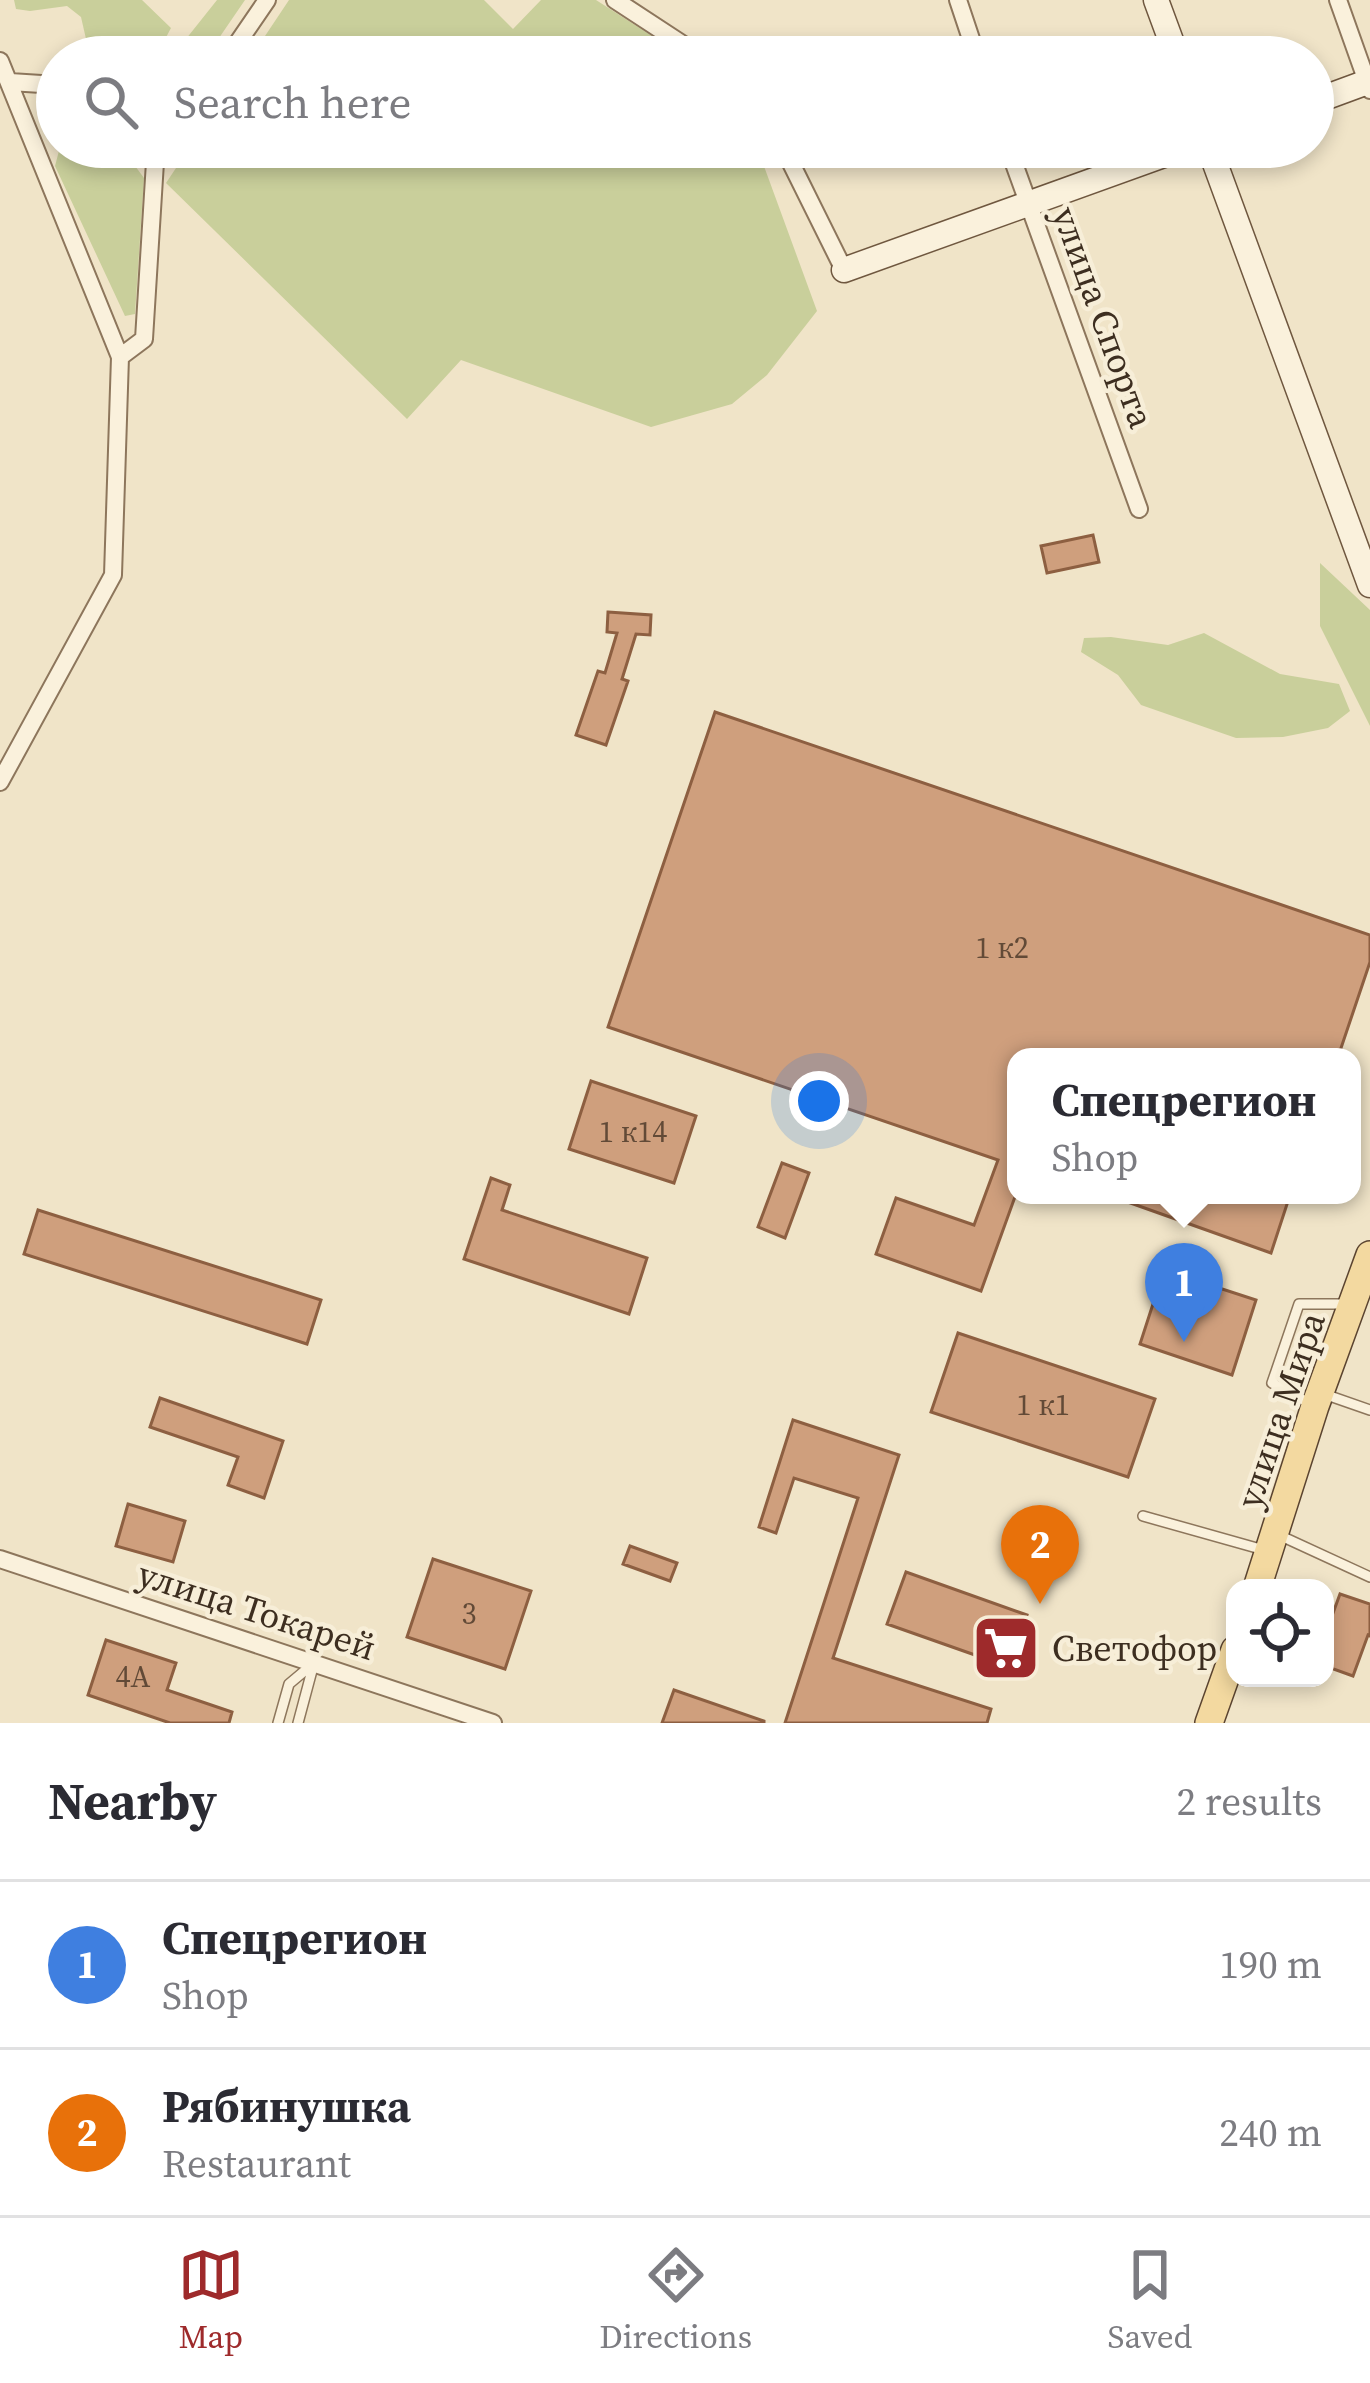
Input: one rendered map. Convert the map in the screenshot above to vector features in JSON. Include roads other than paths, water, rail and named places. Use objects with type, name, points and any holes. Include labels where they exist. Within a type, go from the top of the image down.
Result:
[{"type":"main road","name":"улица Мира","points":[[1260,1579],[1370,1255]]},
{"type":"main road","points":[[1210,1723],[1226,1676]]},
{"type":"street","points":[[242,36],[267,0]]},
{"type":"street","points":[[615,0],[670,36]]},
{"type":"street","points":[[958,0],[970,36]]},
{"type":"street","points":[[1156,0],[1169,36]]},
{"type":"street","points":[[1334,96],[1369,85],[1339,0]]},
{"type":"street","points":[[0,61],[36,156]]},
{"type":"street","points":[[10,82],[36,84]]},
{"type":"street","points":[[0,782],[113,575],[120,357],[40,168]]},
{"type":"street","points":[[120,357],[143,339],[155,168]]},
{"type":"street","points":[[793,168],[844,270],[1127,168]]},
{"type":"street","name":"улица Спорта","points":[[1015,168],[1138,509]]},
{"type":"street","points":[[1218,168],[1370,585]]},
{"type":"street","name":"улица Токарей","points":[[0,1559],[493,1723]]},
{"type":"lane","points":[[1354,1304],[1299,1304],[1272,1383],[1319,1400],[1370,1410]]},
{"type":"lane","points":[[1143,1516],[1272,1543],[1370,1577]]},
{"type":"lane","points":[[278,1723],[290,1684],[314,1663]]},
{"type":"lane","points":[[298,1723],[314,1663]]},
{"type":"place","name":"Спецрегион","points":[[1184,1342]]},
{"type":"place","name":"Рябинушка","points":[[1040,1604]]},
{"type":"place","name":"Светофор","points":[[1006,1648]]}]
